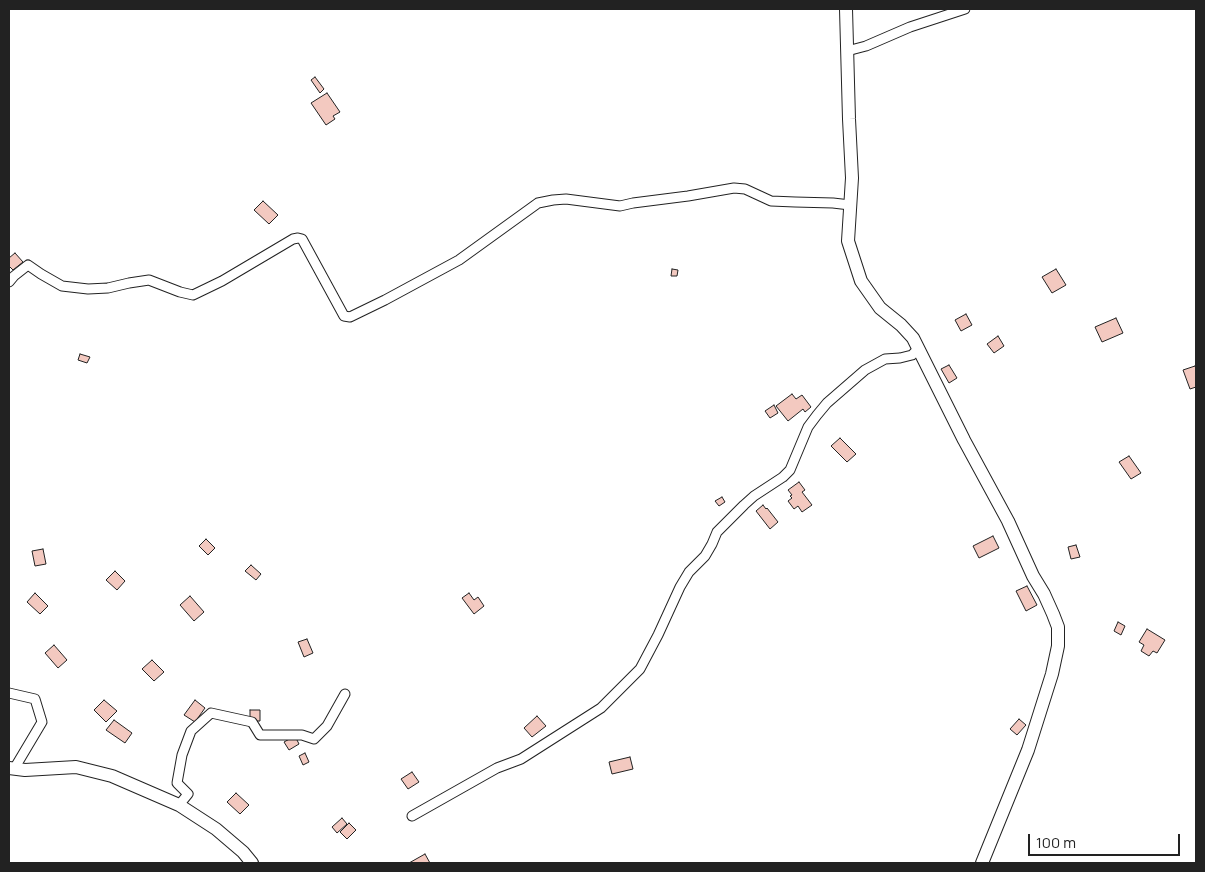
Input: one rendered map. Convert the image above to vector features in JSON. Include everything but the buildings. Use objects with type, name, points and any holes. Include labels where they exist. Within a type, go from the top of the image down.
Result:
[{"type":"main road","points":[[846,9],[852,178],[848,241],[861,281],[880,308],[901,325],[913,338],[964,440],[1008,521],[1058,627],[1058,646],[1052,674],[1028,750],[982,863]]},
{"type":"main road","points":[[11,769],[76,767],[112,776],[179,805],[216,829],[244,852],[252,863]]},
{"type":"street","points":[[847,52],[910,27],[965,9]]},
{"type":"street","points":[[9,282],[28,265],[62,286],[88,289],[108,288],[129,282],[150,280],[180,292],[194,295],[222,281],[293,238],[298,238],[302,239],[344,316],[350,317],[459,260],[538,203],[566,199],[620,206],[734,188],[745,189],[771,201],[833,202],[850,205]]},
{"type":"street","points":[[412,816],[497,768],[520,759],[601,708],[640,669],[680,587],[689,572],[705,556],[717,532],[754,496],[783,477],[790,470],[808,427],[816,415],[865,370],[885,359],[912,355],[918,349]]},
{"type":"street","points":[[9,693],[35,699],[42,722],[11,769]]},
{"type":"street","points":[[179,805],[188,794],[177,783],[182,755],[191,731],[211,713],[252,722],[260,734],[302,735],[314,739],[328,726],[345,694]]}]
